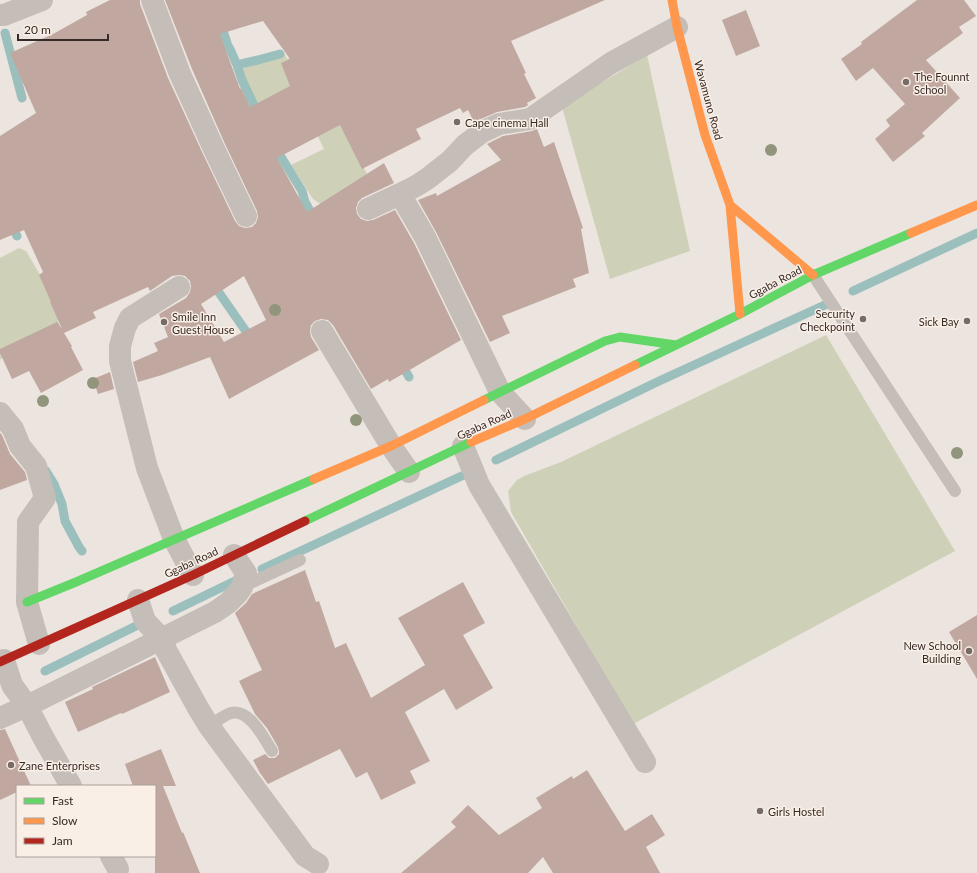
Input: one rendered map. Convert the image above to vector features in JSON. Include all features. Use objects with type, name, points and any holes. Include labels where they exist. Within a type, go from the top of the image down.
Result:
[{"type":"street","points":[[0,15],[4,15],[42,0]]},
{"type":"street","points":[[152,0],[180,74],[214,150],[246,216]]},
{"type":"street","name":"Wavamuno Road","points":[[672,0],[677,27],[705,135],[730,205],[740,314]]},
{"type":"street","points":[[368,209],[416,186],[427,179],[482,132],[499,124],[530,119],[612,63],[677,27]]},
{"type":"street","points":[[400,194],[426,237],[500,392],[525,419]]},
{"type":"street","points":[[730,205],[813,275]]},
{"type":"street","name":"Ggaba Road","points":[[2,661],[193,575],[464,446],[525,419],[740,314],[813,275],[977,205]]},
{"type":"street","points":[[179,288],[130,318],[125,328],[120,346],[120,361],[148,468],[174,539],[193,575]]},
{"type":"street","points":[[322,331],[391,446],[409,472]]},
{"type":"street","points":[[27,602],[391,446],[605,341],[620,337],[676,345]]},
{"type":"street","points":[[0,413],[13,429],[20,446],[36,466],[45,498],[28,522],[27,602],[38,644]]},
{"type":"street","points":[[464,446],[479,485],[645,762]]},
{"type":"street","points":[[0,718],[162,639],[215,612],[228,603],[242,587],[246,573],[234,555]]},
{"type":"street","points":[[138,600],[145,622],[162,639],[166,650],[209,726],[305,856],[318,864]]},
{"type":"street","points":[[2,661],[12,685],[27,706],[70,785]]},
{"type":"lane","points":[[813,275],[955,491]]},
{"type":"lane","points":[[242,587],[300,560]]},
{"type":"lane","points":[[209,726],[231,713],[239,713],[254,723],[272,751]]},
{"type":"green space","points":[[285,54],[287,59],[295,55],[344,123],[372,184],[331,211],[313,199],[291,165],[324,149],[296,93],[259,111],[247,86],[242,69]]},
{"type":"green space","points":[[647,55],[690,251],[610,279],[562,107]]},
{"type":"green space","points":[[19,248],[26,251],[43,280],[53,303],[60,327],[25,348],[0,360],[0,258]]},
{"type":"green space","points":[[826,335],[955,551],[633,724],[511,512],[508,491],[517,480],[524,476],[561,462]]},
{"type":"building","points":[[110,0],[140,0],[140,4],[168,78],[203,154],[235,221],[239,226],[245,228],[252,227],[256,223],[258,217],[257,211],[225,144],[192,69],[165,0],[605,0],[511,41],[526,73],[524,74],[536,98],[527,103],[528,105],[525,107],[497,112],[474,122],[468,110],[463,113],[460,108],[416,129],[421,139],[362,169],[340,125],[277,158],[307,212],[384,163],[394,183],[362,198],[358,202],[356,208],[357,214],[361,219],[367,221],[373,220],[395,210],[414,243],[461,340],[389,382],[388,379],[371,389],[333,325],[328,320],[321,319],[315,321],[311,325],[310,331],[311,337],[319,350],[229,399],[210,357],[162,375],[138,382],[133,362],[158,351],[154,343],[168,337],[159,314],[186,298],[190,292],[191,286],[190,281],[185,276],[172,276],[150,291],[148,287],[93,312],[96,318],[64,333],[83,370],[41,393],[29,371],[12,379],[0,353],[0,349],[57,322],[62,329],[39,275],[43,272],[24,230],[0,240],[0,136],[36,113],[10,53],[53,34],[87,15],[86,12]],"holes":[[[263,21],[290,59],[281,63],[290,86],[250,107],[241,88],[240,89],[220,34]],[[244,276],[266,320],[224,342],[201,304]]]},
{"type":"building","points":[[917,0],[964,0],[976,16],[959,27],[963,33],[926,60],[960,98],[922,133],[925,136],[893,162],[875,139],[890,126],[886,120],[905,104],[873,68],[856,81],[841,59]]},
{"type":"building","points":[[746,10],[760,46],[736,56],[722,20]]},
{"type":"building","points":[[537,129],[544,147],[554,142],[583,228],[581,229],[589,273],[573,279],[576,287],[502,316],[510,333],[490,342],[436,232],[418,200],[436,193],[437,196],[501,160],[487,144],[503,136]]},
{"type":"building","points":[[110,372],[114,389],[98,394],[93,379]]},
{"type":"building","points":[[0,433],[10,454],[25,472],[27,480],[0,490]]},
{"type":"building","points":[[305,570],[316,602],[319,601],[335,648],[346,643],[371,698],[425,665],[398,618],[463,582],[485,623],[463,635],[493,688],[456,710],[444,689],[405,712],[430,761],[410,771],[416,783],[381,800],[367,772],[356,778],[340,749],[268,784],[253,760],[265,754],[269,758],[275,758],[279,754],[279,751],[267,728],[255,714],[239,681],[262,670],[235,613],[246,603],[252,594]]},
{"type":"building","name":"New School Building","points":[[977,615],[977,679],[949,632]]},
{"type":"building","points":[[155,657],[170,692],[78,732],[65,702],[93,689],[92,687]]},
{"type":"building","name":"Zane Enterprises","points":[[5,729],[31,785],[16,785],[16,792],[0,800],[0,730]]},
{"type":"building","points":[[161,749],[176,786],[163,786],[200,873],[155,873],[156,785],[133,785],[125,764]]},
{"type":"building","points":[[587,770],[625,831],[652,814],[665,835],[646,847],[660,873],[553,873],[543,857],[528,873],[401,873],[456,827],[451,822],[468,805],[499,835],[542,808],[536,798],[572,776],[573,779]]},
{"type":"waterway","points":[[220,21],[228,46],[259,116]]},
{"type":"waterway","points":[[5,33],[22,98]]},
{"type":"waterway","points":[[237,65],[280,54]]},
{"type":"waterway","points":[[275,147],[302,191],[305,202],[315,220]]},
{"type":"waterway","points":[[0,202],[17,236]]},
{"type":"waterway","points":[[853,291],[977,233]]},
{"type":"waterway","points":[[213,284],[252,340]]},
{"type":"waterway","points":[[496,460],[657,382],[827,304]]},
{"type":"waterway","points":[[401,363],[409,377]]},
{"type":"waterway","points":[[46,471],[54,484],[62,504],[65,521],[82,551]]},
{"type":"waterway","points":[[262,569],[468,473]]},
{"type":"waterway","points":[[173,611],[237,580]]},
{"type":"waterway","points":[[45,671],[146,621]]},
{"type":"traffic: fast","points":[[635,365],[740,314],[813,275],[911,233]]},
{"type":"traffic: fast","points":[[484,400],[605,341],[620,337],[676,345]]},
{"type":"traffic: fast","points":[[305,521],[471,442]]},
{"type":"traffic: fast","points":[[27,602],[314,479]]},
{"type":"traffic: slow","points":[[672,0],[677,27],[705,135],[730,205],[740,314]]},
{"type":"traffic: slow","points":[[730,205],[813,275]]},
{"type":"traffic: slow","points":[[911,233],[977,205]]},
{"type":"traffic: slow","points":[[471,442],[525,419],[635,365]]},
{"type":"traffic: slow","points":[[314,479],[391,446],[484,400]]},
{"type":"traffic: jam","points":[[0,662],[193,575],[305,521]]},
{"type":"place","name":"The Founnt School","points":[[906,82]]},
{"type":"place","name":"Cape cinema Hall","points":[[457,122]]},
{"type":"place","name":"Security Checkpoint","points":[[863,319]]},
{"type":"place","name":"Sick Bay","points":[[967,321]]},
{"type":"place","name":"Smile Inn Guest House","points":[[164,322]]},
{"type":"place","name":"New School Building","points":[[969,651]]},
{"type":"place","name":"Zane Enterprises","points":[[11,765]]},
{"type":"place","name":"Girls Hostel","points":[[760,811]]}]
